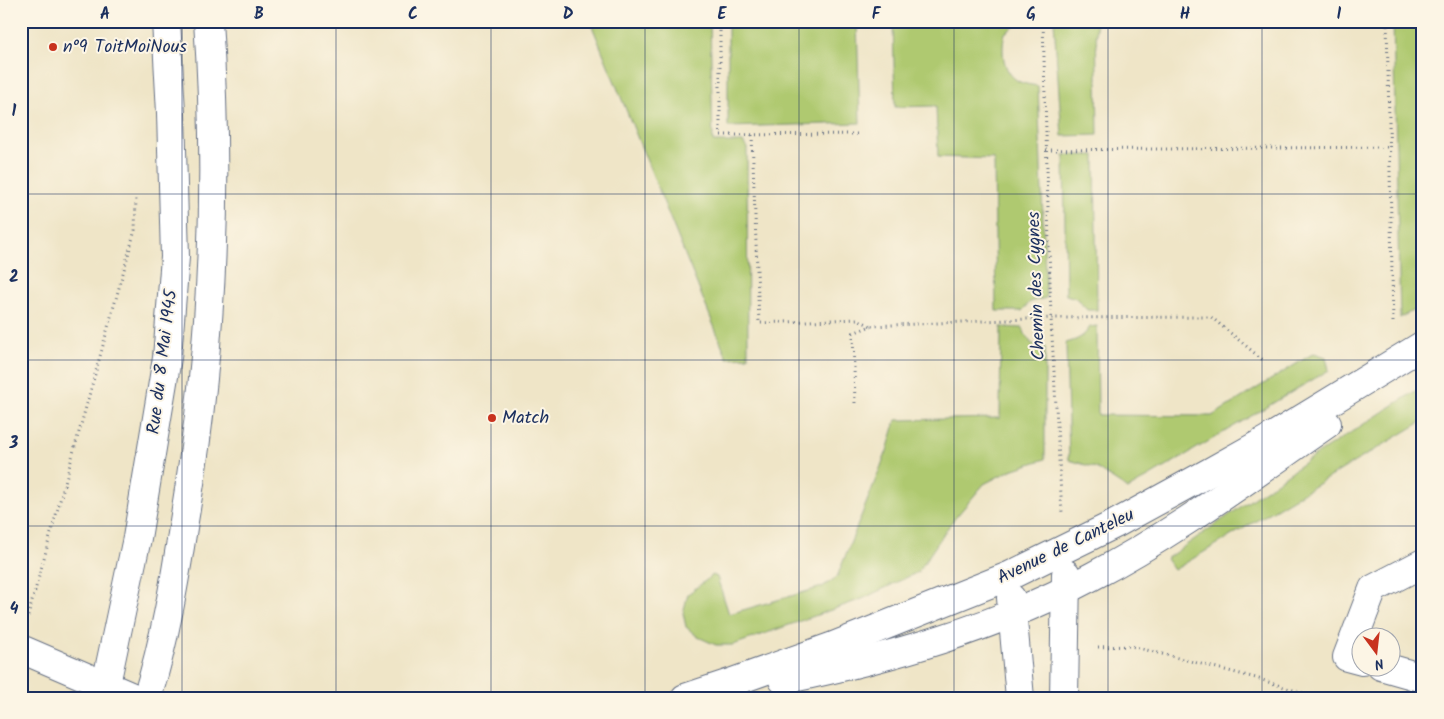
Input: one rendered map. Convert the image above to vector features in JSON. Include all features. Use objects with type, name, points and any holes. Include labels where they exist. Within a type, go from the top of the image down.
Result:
[{"type":"street","name":"Rue du 8 Mai 1945","points":[[105,692],[137,538],[167,358],[175,257],[172,114],[166,21]]},
{"type":"street","points":[[147,698],[164,633],[186,511],[198,430],[208,327],[214,210],[208,21]]},
{"type":"street","name":"Avenue de Canteleu","points":[[685,698],[730,684],[831,647],[1009,576],[1155,502],[1259,445],[1423,345]]},
{"type":"street","name":"Avenue de Canteleu","points":[[698,698],[890,655],[961,633],[1013,614],[1066,590],[1136,552],[1202,509],[1423,356]]},
{"type":"street","points":[[1064,698],[1065,549]]},
{"type":"street","points":[[1359,626],[1373,589],[1423,562]]},
{"type":"street","points":[[1009,576],[1020,698]]},
{"type":"street","points":[[1352,644],[1347,657],[1352,658]]},
{"type":"street","points":[[21,649],[105,692],[135,698]]},
{"type":"street","points":[[1402,672],[1423,678]]},
{"type":"path","points":[[720,21],[720,135],[860,134]]},
{"type":"path","name":"Chemin des Cygnes","points":[[1043,21],[1051,318],[1062,528],[1065,549]]},
{"type":"path","points":[[1387,21],[1394,363]]},
{"type":"path","points":[[752,135],[759,322],[857,319],[871,326]]},
{"type":"path","points":[[1046,150],[1390,147]]},
{"type":"path","points":[[26,622],[135,230],[137,190]]},
{"type":"path","points":[[855,403],[853,333],[871,326],[1051,318],[1211,317],[1263,360]]},
{"type":"path","points":[[1064,648],[1131,646],[1256,678],[1318,698]]},
{"type":"green space","points":[[590,21],[710,21],[713,142],[743,142],[747,148],[748,357],[727,358]]},
{"type":"green space","points":[[728,21],[857,21],[860,123],[728,127]]},
{"type":"green space","points":[[893,21],[1022,21],[1005,33],[1003,53],[1006,66],[1013,77],[1022,83],[1038,86],[1046,298],[1030,302],[1022,311],[996,311],[994,159],[938,157],[936,106],[895,107]]},
{"type":"green space","points":[[1054,21],[1096,21],[1098,135],[1062,136]]},
{"type":"green space","points":[[1393,21],[1423,21],[1423,305],[1400,318]]},
{"type":"green space","points":[[1064,155],[1095,155],[1097,310],[1087,310],[1076,298],[1066,295]]},
{"type":"green space","points":[[1097,326],[1098,415],[1212,416],[1314,353],[1326,357],[1329,370],[1128,489],[1096,468],[1069,460],[1066,343],[1080,338],[1090,327]]},
{"type":"green space","points":[[1001,327],[1023,328],[1032,344],[1045,347],[1045,459],[1011,470],[984,484],[951,523],[918,572],[862,599],[733,645],[716,645],[698,637],[686,627],[683,613],[688,594],[713,575],[717,577],[729,614],[822,587],[837,577],[887,451],[896,420],[1000,418]]},
{"type":"green space","points":[[1423,386],[1423,421],[1174,570],[1166,559],[1308,460]]},
{"type":"place","name":"n°9 ToitMoiNous","points":[[53,47]]},
{"type":"place","name":"Match","points":[[492,418]]}]
